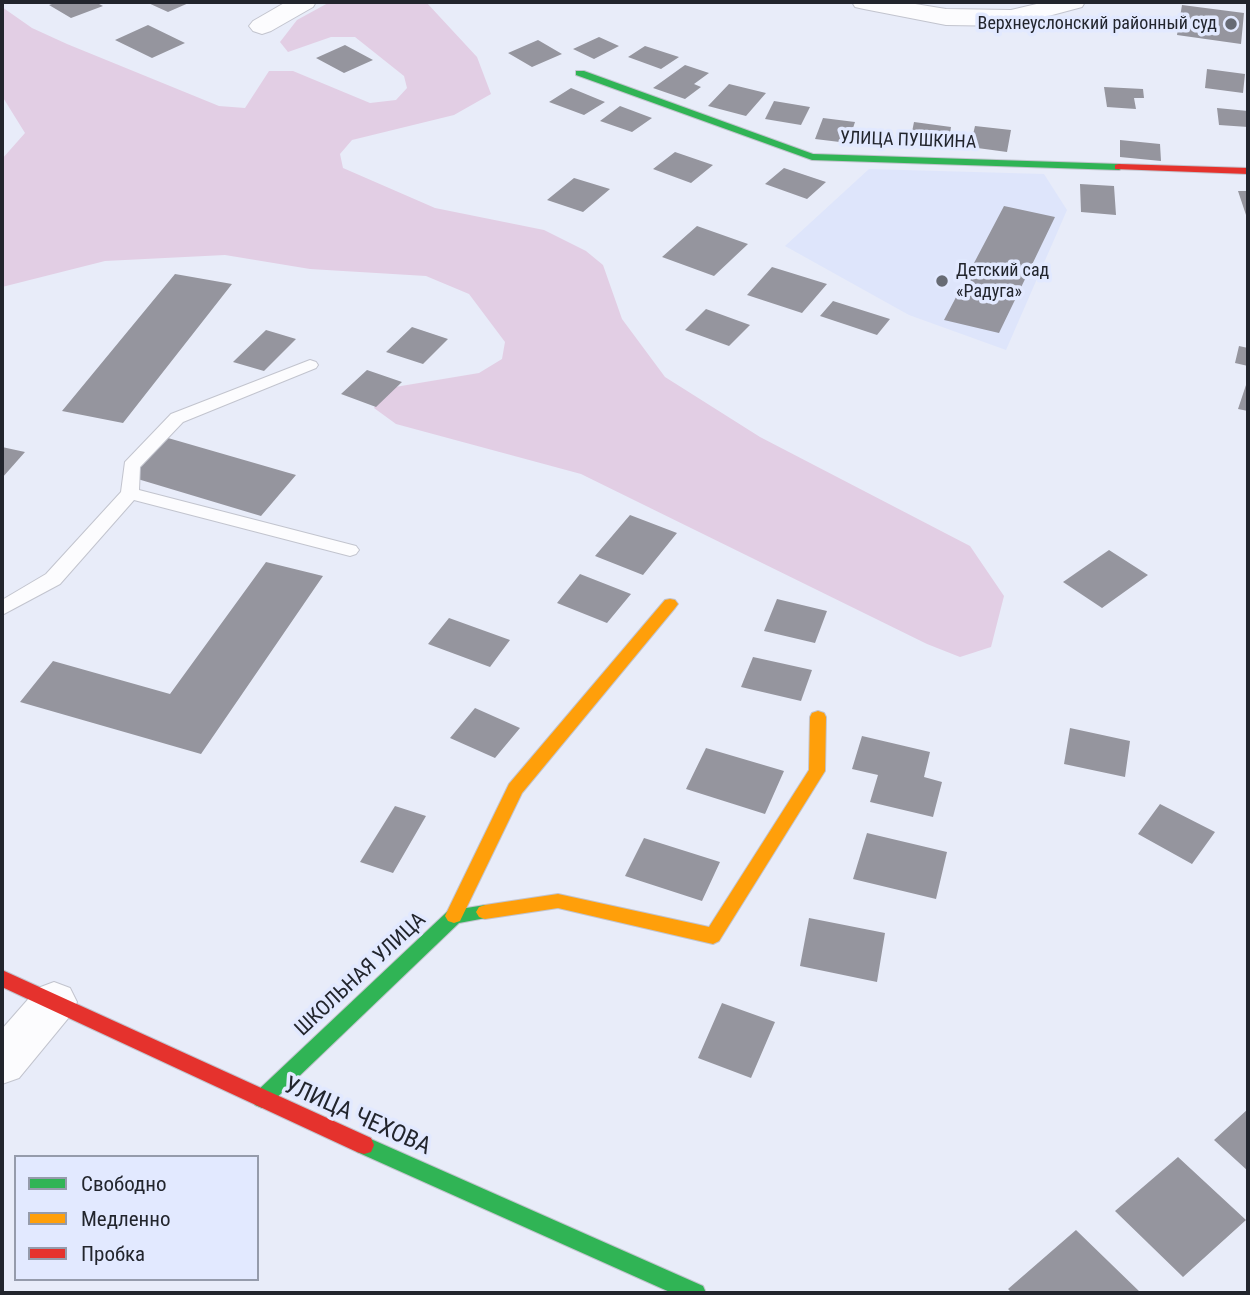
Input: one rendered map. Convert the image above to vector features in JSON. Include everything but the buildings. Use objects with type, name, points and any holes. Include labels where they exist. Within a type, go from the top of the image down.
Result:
[{"type":"street","points":[[262,26],[304,2]]},
{"type":"street","points":[[864,2],[946,17],[1011,18],[1073,2]]},
{"type":"street","name":"УЛИЦА ПУШКИНА","points":[[580,73],[812,157],[1248,172]]},
{"type":"street","points":[[454,916],[515,789],[670,604]]},
{"type":"street","name":"ШКОЛЬНАЯ УЛИЦА","points":[[261,1099],[454,916],[558,901],[713,936],[817,771],[818,717]]},
{"type":"street","name":"УЛИЦА ЧЕХОВА","points":[[2,978],[261,1099],[695,1293]]},
{"type":"street","points":[[2,1063],[54,1002]]},
{"type":"lane","points":[[2,608],[53,579],[130,493],[131,466],[177,418],[310,365]]},
{"type":"lane","points":[[130,493],[350,550]]},
{"type":"shaded area","points":[[426,2],[477,57],[491,94],[454,115],[352,140],[340,154],[343,168],[435,208],[544,230],[586,251],[603,265],[622,319],[665,377],[760,437],[970,546],[1004,596],[991,647],[960,657],[927,644],[581,474],[396,424],[374,408],[383,389],[479,373],[502,359],[505,342],[469,294],[426,276],[310,269],[225,255],[105,261],[2,287],[2,159],[25,133],[2,96],[2,7],[32,28],[67,44],[219,106],[245,108],[269,71],[293,71],[370,103],[396,100],[407,88],[404,76],[355,37],[331,37],[288,52],[280,42],[297,20],[328,3]]},
{"type":"shaded area","name":"Детский сад «Радуга»","points":[[869,169],[1044,174],[1067,210],[1006,350],[909,315],[785,246]]},
{"type":"traffic: fast","points":[[580,73],[812,157],[1119,167]]},
{"type":"traffic: fast","points":[[262,1099],[454,916],[485,912]]},
{"type":"traffic: fast","points":[[364,1145],[695,1293]]},
{"type":"traffic: slow","points":[[454,916],[515,789],[670,604]]},
{"type":"traffic: slow","points":[[485,912],[558,901],[713,936],[817,771],[818,717]]},
{"type":"traffic: jam","points":[[1119,167],[1248,171]]},
{"type":"traffic: jam","points":[[2,978],[364,1145]]},
{"type":"place","name":"Верхнеуслонский районный суд","points":[[1231,24]]},
{"type":"place","name":"Детский сад «Радуга»","points":[[942,281]]}]
